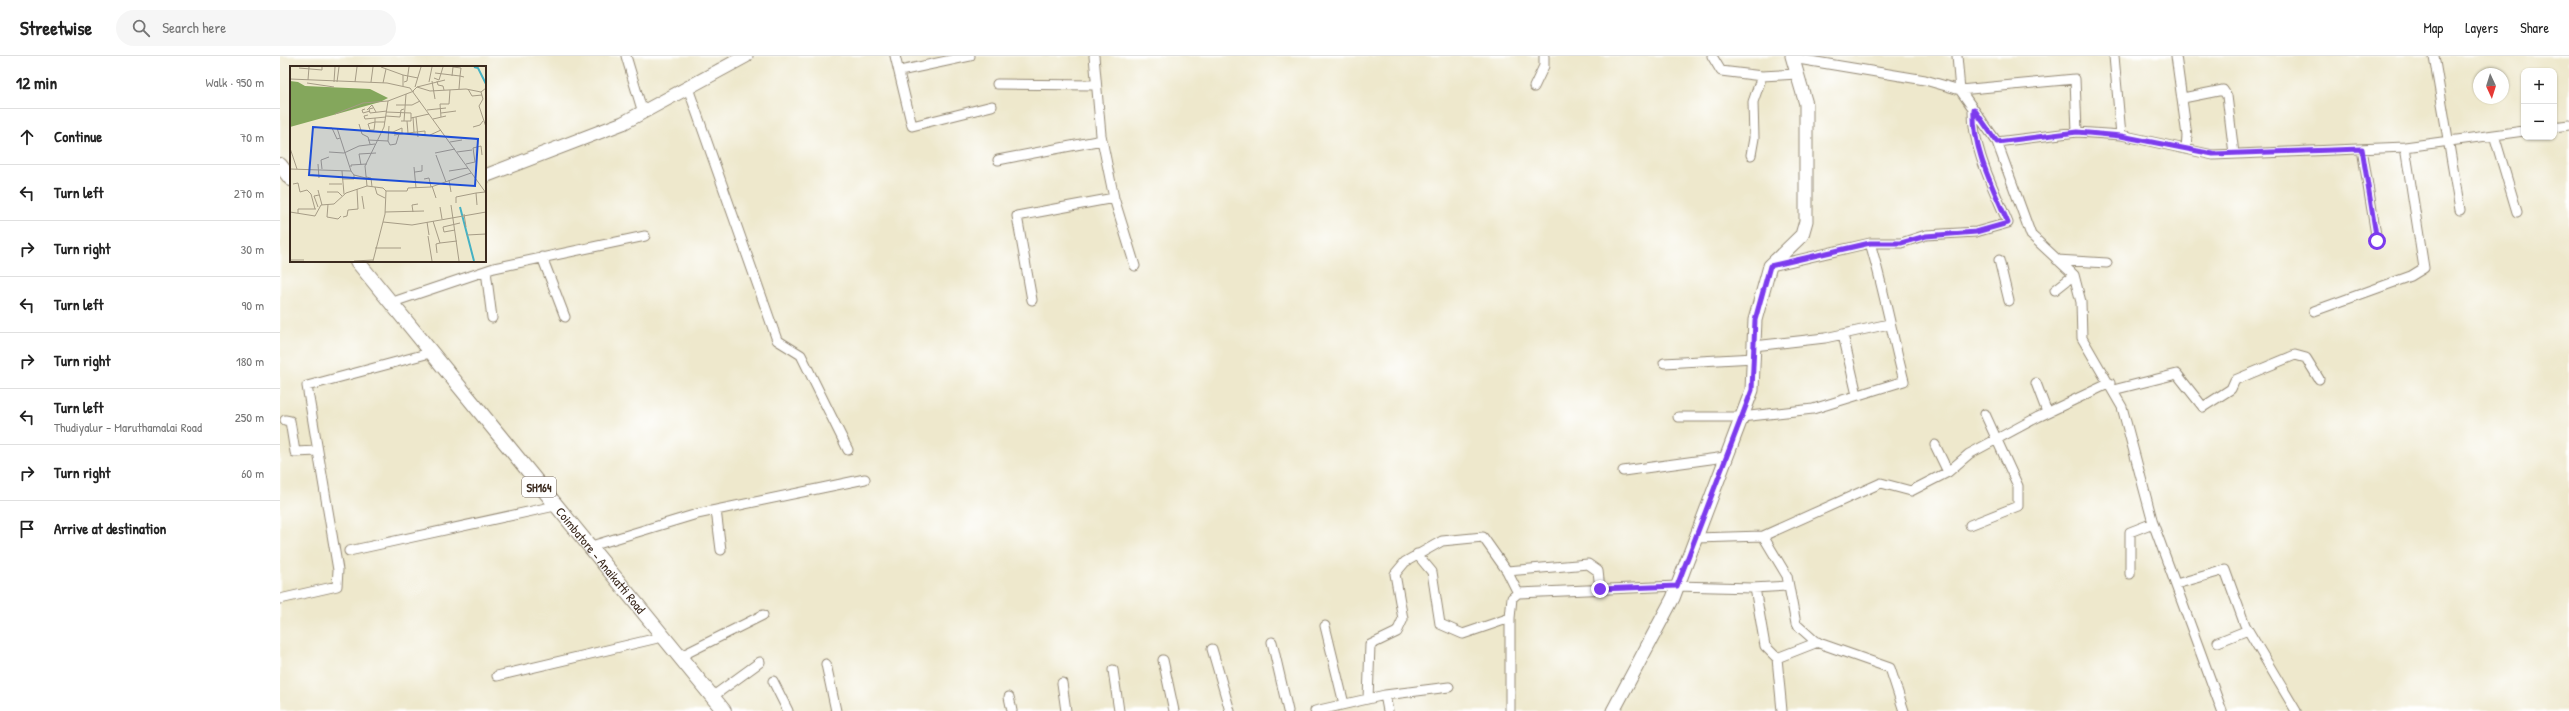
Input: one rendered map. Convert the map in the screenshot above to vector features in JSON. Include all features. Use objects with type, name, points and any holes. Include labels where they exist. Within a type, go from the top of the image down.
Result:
[{"type":"main road","points":[[486,176],[623,124],[746,56]]},
{"type":"main road","points":[[1613,711],[1677,586],[1725,457],[1752,390],[1755,320],[1770,266],[1802,235],[1806,221],[1806,104],[1792,57]]},
{"type":"main road","points":[[280,165],[290,178]]},
{"type":"main road","name":"Coimbatore - Anaikatti Road","points":[[358,262],[554,506],[724,711]]},
{"type":"street","points":[[626,56],[643,113]]},
{"type":"street","points":[[895,56],[900,71],[912,126],[992,106]]},
{"type":"street","points":[[900,71],[970,56]]},
{"type":"street","points":[[1094,56],[1102,140],[1114,198],[1135,266]]},
{"type":"street","points":[[1534,87],[1544,66],[1544,56]]},
{"type":"street","points":[[1712,56],[1722,71],[1762,76],[1797,74]]},
{"type":"street","points":[[1957,56],[1960,90],[1997,142],[2031,235],[2074,275],[2081,302],[2082,338],[2122,407],[2154,523],[2222,711]]},
{"type":"street","points":[[2114,56],[2121,136]]},
{"type":"street","points":[[2176,56],[2183,98],[2187,136],[2186,149]]},
{"type":"street","points":[[2434,56],[2447,141],[2460,210]]},
{"type":"street","points":[[1792,57],[1925,80],[1960,90],[2075,79],[2077,132]]},
{"type":"street","points":[[1751,155],[1754,138],[1753,102],[1762,76]]},
{"type":"street","points":[[997,84],[1096,85]]},
{"type":"street","points":[[688,88],[777,340],[801,355],[848,450]]},
{"type":"street","points":[[2183,98],[2223,90],[2227,96],[2234,154]]},
{"type":"street","points":[[1770,266],[1870,243],[1901,243],[1926,236],[1976,232],[2008,223],[1987,174],[1973,128],[1974,109]]},
{"type":"street","points":[[2557,127],[2569,125]]},
{"type":"street","points":[[1997,142],[2077,132],[2121,136],[2213,154],[2234,154],[2405,147],[2521,131]]},
{"type":"street","points":[[2494,135],[2517,212]]},
{"type":"street","points":[[998,160],[1102,140]]},
{"type":"street","points":[[2314,311],[2411,276],[2424,268],[2405,147]]},
{"type":"street","points":[[2362,149],[2377,241]]},
{"type":"street","points":[[1032,300],[1017,216],[1114,198]]},
{"type":"street","points":[[390,303],[486,271],[542,257],[645,236]]},
{"type":"street","points":[[1678,417],[1741,417],[1813,410],[1856,395],[1904,381],[1889,324],[1884,290],[1870,243]]},
{"type":"street","points":[[542,257],[565,317]]},
{"type":"street","points":[[1999,260],[2008,301]]},
{"type":"street","points":[[2057,260],[2107,263]]},
{"type":"street","points":[[486,271],[492,318]]},
{"type":"street","points":[[2055,290],[2074,275]]},
{"type":"street","points":[[1664,363],[1754,352],[1843,335],[1889,324]]},
{"type":"street","points":[[1843,335],[1856,395]]},
{"type":"street","points":[[280,599],[337,586],[338,570],[307,386],[430,353]]},
{"type":"street","points":[[1696,538],[1763,536],[1881,483],[1911,491],[1948,472],[1970,454],[2047,412],[2111,387],[2177,374],[2203,407],[2230,390],[2235,380],[2296,355],[2306,358],[2319,379]]},
{"type":"street","points":[[2036,383],[2047,412]]},
{"type":"street","points":[[1970,525],[2018,506],[2018,486],[1985,414]]},
{"type":"street","points":[[285,420],[290,421],[295,452],[318,451]]},
{"type":"street","points":[[1935,445],[1948,472]]},
{"type":"street","points":[[1623,471],[1725,457]]},
{"type":"street","points":[[588,547],[658,524],[716,510],[865,479]]},
{"type":"street","points":[[349,551],[554,506]]},
{"type":"street","points":[[716,510],[720,550]]},
{"type":"street","points":[[2130,574],[2130,532],[2154,523]]},
{"type":"street","points":[[1763,536],[1787,576],[1796,624],[1818,642],[1890,668],[1904,711]]},
{"type":"street","points":[[1368,699],[1370,645],[1397,632],[1403,619],[1395,574],[1404,562],[1442,540],[1483,537],[1508,571],[1518,592]]},
{"type":"street","points":[[1417,554],[1432,572],[1440,624],[1463,634],[1510,618]]},
{"type":"street","points":[[1508,571],[1588,564],[1598,571],[1600,589]]},
{"type":"street","points":[[2176,584],[2225,570],[2248,630],[2296,711]]},
{"type":"street","points":[[1510,711],[1510,618],[1512,598],[1518,592],[1677,586],[1755,588],[1788,586]]},
{"type":"street","points":[[1755,588],[1765,646],[1777,658],[1782,711]]},
{"type":"street","points":[[679,657],[763,615]]},
{"type":"street","points":[[1325,626],[1344,704]]},
{"type":"street","points":[[2218,642],[2248,630]]},
{"type":"street","points":[[497,676],[662,637]]},
{"type":"street","points":[[1272,642],[1288,711]]},
{"type":"street","points":[[1777,658],[1818,642]]},
{"type":"street","points":[[1212,649],[1230,711]]},
{"type":"street","points":[[1163,660],[1174,711]]},
{"type":"street","points":[[712,697],[760,662]]},
{"type":"street","points":[[826,664],[836,711]]},
{"type":"street","points":[[1113,670],[1119,711]]},
{"type":"street","points":[[773,681],[788,711]]},
{"type":"street","points":[[1062,684],[1066,711]]},
{"type":"street","points":[[1315,711],[1327,710],[1344,704],[1385,695],[1448,687]]},
{"type":"street","points":[[1385,695],[1388,711]]},
{"type":"street","points":[[1009,697],[1012,711]]},
{"type":"route","points":[[1600,589],[1677,586],[1725,457],[1752,390],[1755,320],[1770,266],[1870,243],[1901,243],[1926,236],[1976,232],[2008,223],[1987,174],[1973,128],[1974,109],[1997,142],[2077,132],[2121,136],[2213,154],[2362,149],[2377,241]]}]
